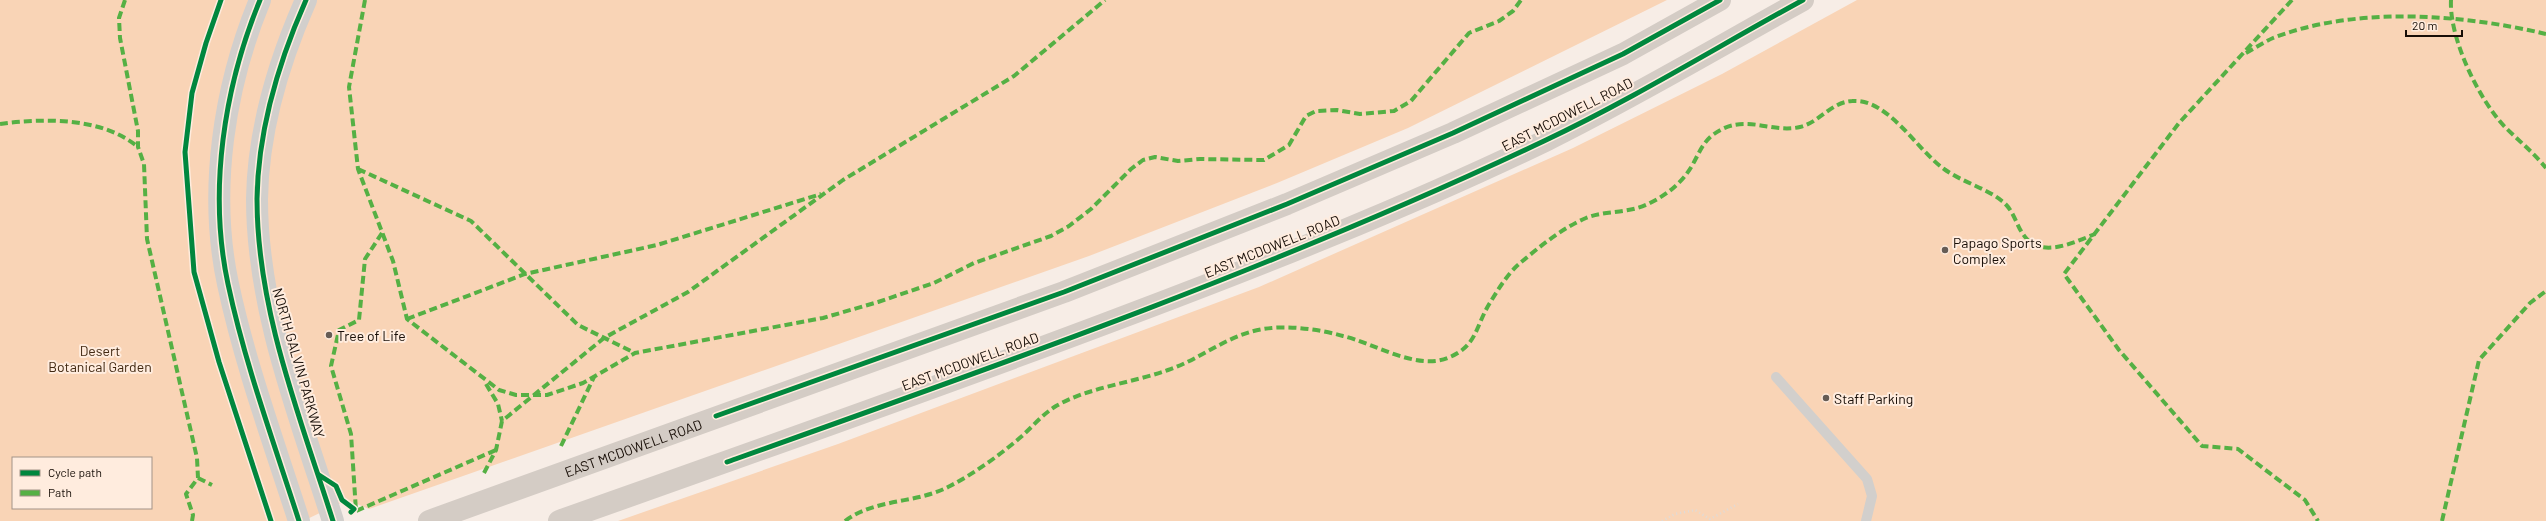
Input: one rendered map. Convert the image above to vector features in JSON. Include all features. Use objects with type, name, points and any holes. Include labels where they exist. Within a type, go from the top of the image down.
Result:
[{"type":"main road","points":[[260,0],[238,62],[225,134],[220,193],[224,256],[237,319],[299,521]]},
{"type":"main road","name":"NORTH GALVIN PARKWAY","points":[[306,0],[282,60],[269,109],[257,197],[259,237],[269,311],[288,380],[334,521]]},
{"type":"main road","name":"EAST MCDOWELL ROAD","points":[[429,521],[1064,292],[1287,204],[1453,133],[1608,60],[1720,0]]},
{"type":"main road","name":"EAST MCDOWELL ROAD","points":[[559,521],[1022,355],[1306,246],[1546,140],[1613,106],[1803,0]]},
{"type":"lane","points":[[1776,377],[1867,479],[1872,496],[1866,521]]},
{"type":"path","points":[[1662,521],[1675,514],[1695,510],[1710,519],[1738,504]]},
{"type":"green space","name":"Desert Botanical Garden","points":[[0,0],[1667,0],[1408,128],[1277,183],[1089,256],[369,509],[347,500],[303,521],[0,521]]},
{"type":"green space","name":"Papago Sports Complex","points":[[1857,0],[2546,0],[2546,521],[618,521],[838,444],[1259,287],[1573,148],[1722,74]]},
{"type":"marked path","points":[[125,0],[119,18],[120,38],[138,131],[138,147],[144,164],[147,239],[197,458],[198,478],[186,494],[193,515],[192,521]]},
{"type":"marked path","points":[[365,0],[349,87],[358,169],[393,261],[407,319],[499,390],[516,395],[547,395],[583,383],[635,353],[823,318],[878,302],[934,283],[974,263],[1051,236],[1069,226],[1091,209],[1131,169],[1143,160],[1155,157],[1178,161],[1200,159],[1264,160],[1289,145],[1306,116],[1316,111],[1337,110],[1360,114],[1394,111],[1411,101],[1469,33],[1499,21],[1513,11],[1521,0]]},
{"type":"marked path","points":[[484,473],[496,450],[502,421],[604,338],[688,292],[843,180],[1014,76],[1105,0]]},
{"type":"marked path","points":[[2292,0],[2179,123],[2064,274],[2119,350],[2202,446],[2238,449],[2305,500],[2318,521]]},
{"type":"marked path","points":[[2451,0],[2455,32],[2460,50],[2485,101],[2505,127],[2546,168]]},
{"type":"marked path","points":[[2246,53],[2273,38],[2305,28],[2338,21],[2373,17],[2409,16],[2444,18],[2514,27],[2546,34]]},
{"type":"marked path","points":[[845,521],[870,508],[924,496],[950,486],[996,457],[1056,406],[1082,394],[1168,370],[1192,360],[1238,336],[1250,332],[1283,327],[1313,330],[1355,340],[1410,359],[1437,361],[1450,357],[1459,353],[1470,342],[1488,306],[1502,284],[1510,273],[1534,251],[1559,233],[1586,218],[1634,209],[1663,196],[1685,176],[1710,137],[1725,128],[1736,125],[1747,124],[1778,128],[1800,127],[1814,121],[1832,108],[1845,102],[1865,102],[1890,116],[1944,169],[1958,178],[1989,192],[2002,201],[2010,209],[2023,234],[2033,244],[2050,248],[2069,244],[2095,234]]},
{"type":"marked path","points":[[0,124],[35,121],[72,122],[107,130],[124,137],[138,147]]},
{"type":"marked path","points":[[358,169],[471,221],[578,325],[635,353]]},
{"type":"marked path","points":[[407,319],[525,274],[657,245],[821,194]]},
{"type":"marked path","points":[[382,233],[365,259],[359,320],[339,330],[331,366],[351,434],[356,511],[496,450]]},
{"type":"marked path","points":[[2442,521],[2479,360],[2530,303],[2546,291]]},
{"type":"marked path","points":[[561,446],[594,377]]},
{"type":"marked path","points":[[486,384],[498,404],[502,421]]},
{"type":"marked path","points":[[198,478],[212,485]]},
{"type":"cycle path","points":[[221,0],[206,43],[192,93],[185,152],[194,272],[219,362],[271,521]]},
{"type":"cycle path","points":[[260,0],[247,33],[237,68],[223,140],[220,176],[222,249],[228,284],[243,344],[260,403],[299,521]]},
{"type":"cycle path","points":[[306,0],[287,47],[266,122],[258,173],[257,199],[259,240],[264,282],[272,322],[294,403],[333,521]]},
{"type":"cycle path","points":[[716,416],[1064,292],[1287,204],[1453,133],[1623,54],[1720,0]]},
{"type":"cycle path","points":[[727,462],[1140,312],[1344,230],[1444,187],[1577,125],[1803,0]]},
{"type":"cycle path","points":[[319,475],[336,486],[342,500],[354,509],[351,512]]},
{"type":"place","name":"Papago Sports Complex","points":[[1945,250]]},
{"type":"place","name":"Tree of Life","points":[[329,335]]},
{"type":"place","name":"Staff Parking","points":[[1826,398]]}]
